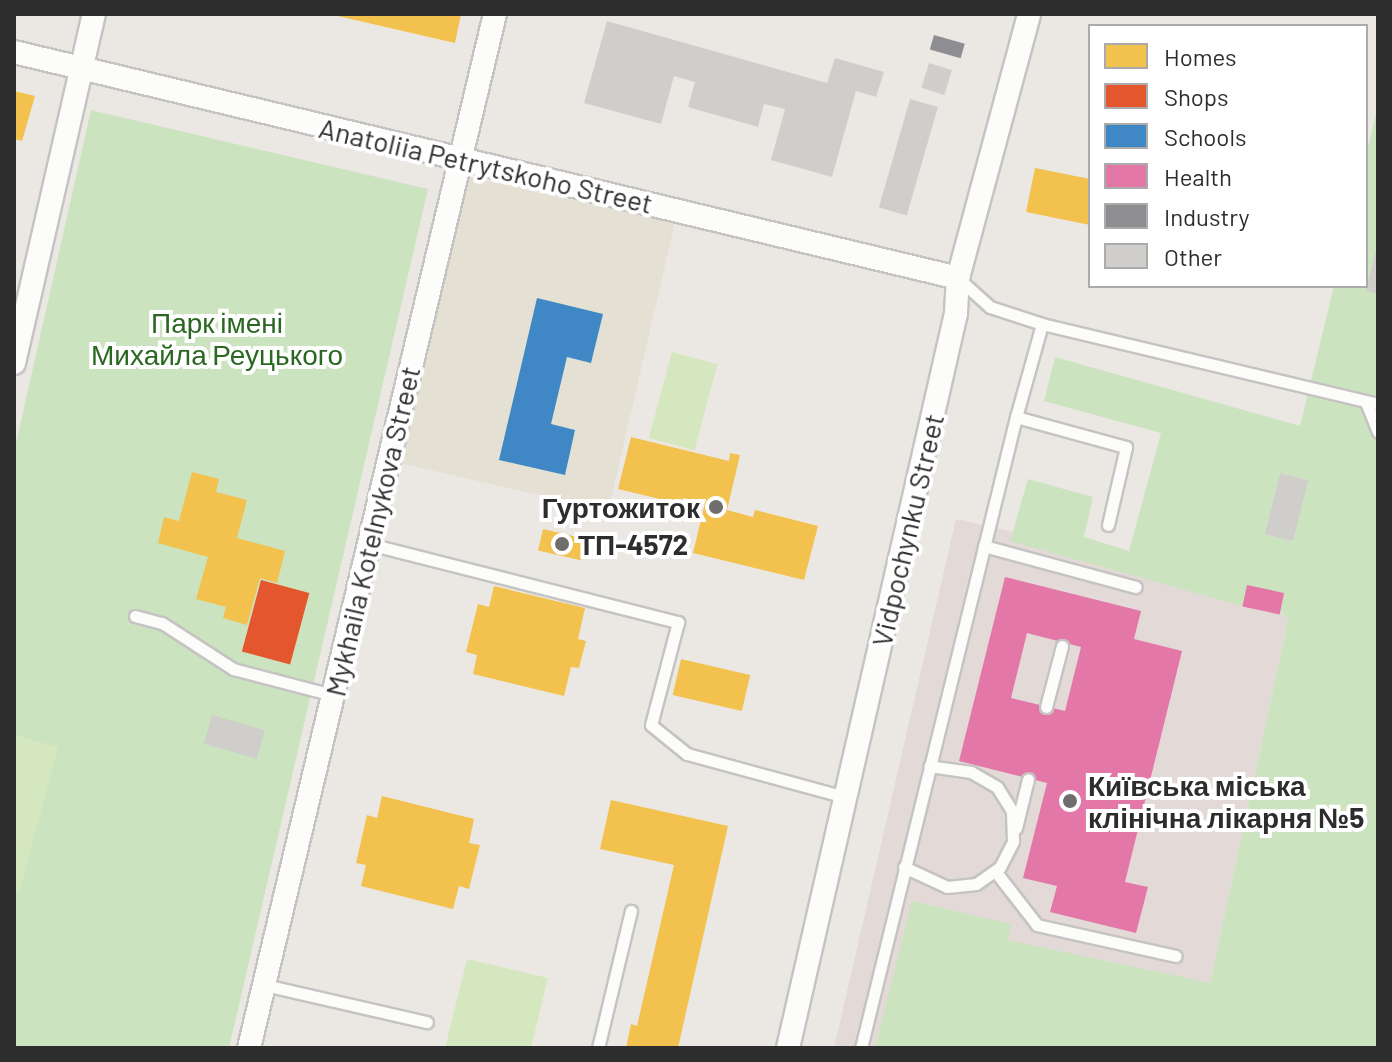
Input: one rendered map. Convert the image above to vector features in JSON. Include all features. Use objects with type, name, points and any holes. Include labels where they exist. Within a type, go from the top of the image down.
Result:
[{"type":"street","points":[[14,363],[94,14]]},
{"type":"street","name":"Mykhaila Kotelnykova Street","points":[[249,1048],[495,14]]},
{"type":"street","name":"Vidpochynku Street","points":[[788,1048],[956,313],[958,278],[1029,14]]},
{"type":"street","name":"Anatoliia Petrytskoho Street","points":[[14,52],[958,278]]},
{"type":"lane","points":[[958,278],[990,307],[1042,324],[1372,403],[1378,432]]},
{"type":"lane","points":[[861,1048],[1016,417],[1042,324]]},
{"type":"lane","points":[[1016,417],[1126,447],[1108,525]]},
{"type":"lane","points":[[369,544],[678,622],[651,725],[687,754],[845,797]]},
{"type":"lane","points":[[984,546],[1136,587]]},
{"type":"lane","points":[[135,616],[162,623],[233,669],[333,695]]},
{"type":"lane","points":[[1046,707],[1062,646]]},
{"type":"lane","points":[[929,766],[971,772],[997,787],[1012,811],[1013,841]]},
{"type":"lane","points":[[904,867],[947,887],[976,884],[995,871],[1013,841],[1028,779]]},
{"type":"lane","points":[[995,871],[1037,925],[1176,956]]},
{"type":"lane","points":[[598,1048],[631,911]]},
{"type":"lane","points":[[265,985],[427,1022]]},
{"type":"shaded area","points":[[468,176],[675,224],[608,511],[402,463]]},
{"type":"shaded area","name":"Київська міська клінічна лікарня №5","points":[[956,519],[1284,593],[1280,609],[1288,620],[1196,1048],[834,1048]]},
{"type":"green space","points":[[1378,106],[1378,1048],[875,1048],[912,901],[1011,924],[1008,940],[1210,983],[1288,620],[1280,609],[1284,594],[1248,585],[1242,606],[1010,541],[1028,479],[1093,497],[1084,537],[1129,551],[1161,433],[1044,401],[1055,357],[1300,426],[1334,288],[1368,288],[1368,147]],"holes":[[[1280,473],[1307,480],[1292,541],[1265,534]]]},
{"type":"green space","name":"Парк імені Михайла Реуцького","points":[[91,110],[428,189],[229,1048],[14,1048],[14,452]]},
{"type":"green space","points":[[672,352],[717,364],[694,450],[649,438]]},
{"type":"green space","points":[[14,735],[58,747],[19,893],[14,891]]},
{"type":"green space","points":[[467,959],[548,978],[531,1048],[445,1048]]},
{"type":"building: Homes","points":[[329,14],[461,14],[455,43]]},
{"type":"building: Homes","points":[[14,91],[35,96],[22,141],[14,139]]},
{"type":"building: Homes","points":[[1035,168],[1088,179],[1088,225],[1026,212]]},
{"type":"building: Homes","name":"Гуртожиток","points":[[631,437],[729,461],[730,453],[740,455],[727,510],[753,517],[755,510],[818,526],[804,580],[693,553],[705,503],[683,498],[681,504],[618,489]]},
{"type":"building: Homes","points":[[192,472],[219,479],[216,492],[247,500],[237,538],[285,551],[277,583],[260,578],[247,625],[223,618],[226,607],[196,599],[208,557],[158,543],[164,517],[179,521]]},
{"type":"building: Homes","name":"ТП-4572","points":[[543,529],[586,539],[581,560],[538,550]]},
{"type":"building: Homes","points":[[494,586],[585,608],[578,639],[586,641],[579,668],[571,667],[564,696],[473,674],[477,655],[466,652],[478,604],[489,607]]},
{"type":"building: Homes","points":[[681,659],[750,675],[742,711],[673,695]]},
{"type":"building: Homes","points":[[382,796],[474,819],[469,843],[480,845],[469,889],[459,886],[453,909],[361,886],[366,865],[356,863],[367,815],[377,818]]},
{"type":"building: Homes","points":[[611,800],[728,826],[678,1048],[626,1048],[631,1024],[637,1026],[674,865],[600,849]]},
{"type":"building: Shops","points":[[261,580],[309,593],[290,664],[242,651]]},
{"type":"building: Schools","points":[[537,298],[603,314],[591,363],[567,357],[551,424],[575,430],[565,475],[499,460]]},
{"type":"building: Health","points":[[1005,577],[1141,611],[1134,639],[1182,651],[1125,882],[1148,887],[1136,933],[1050,912],[1057,886],[1023,878],[1047,783],[959,761]],"holes":[[[1027,633],[1081,647],[1065,711],[1011,698]]]},
{"type":"building: Health","points":[[1247,585],[1284,593],[1280,614],[1242,607]]},
{"type":"building: Industry","points":[[934,35],[965,44],[961,58],[930,49]]},
{"type":"building: Other","points":[[607,21],[827,83],[835,58],[884,72],[876,97],[856,91],[832,177],[771,160],[785,109],[764,104],[758,127],[688,107],[695,82],[674,76],[661,124],[584,103]]},
{"type":"building: Other","points":[[929,63],[952,70],[944,95],[921,88]]},
{"type":"building: Other","points":[[910,99],[938,107],[907,216],[879,208]]},
{"type":"building: Other","points":[[1378,246],[1378,294],[1366,291]]},
{"type":"building: Other","points":[[1280,473],[1308,480],[1293,541],[1265,534]]},
{"type":"building: Other","points":[[212,715],[265,730],[257,759],[204,744]]},
{"type":"place","name":"Гуртожиток","points":[[716,507]]},
{"type":"place","name":"ТП-4572","points":[[562,544]]},
{"type":"place","name":"Київська міська клінічна лікарня №5","points":[[1070,801]]}]
